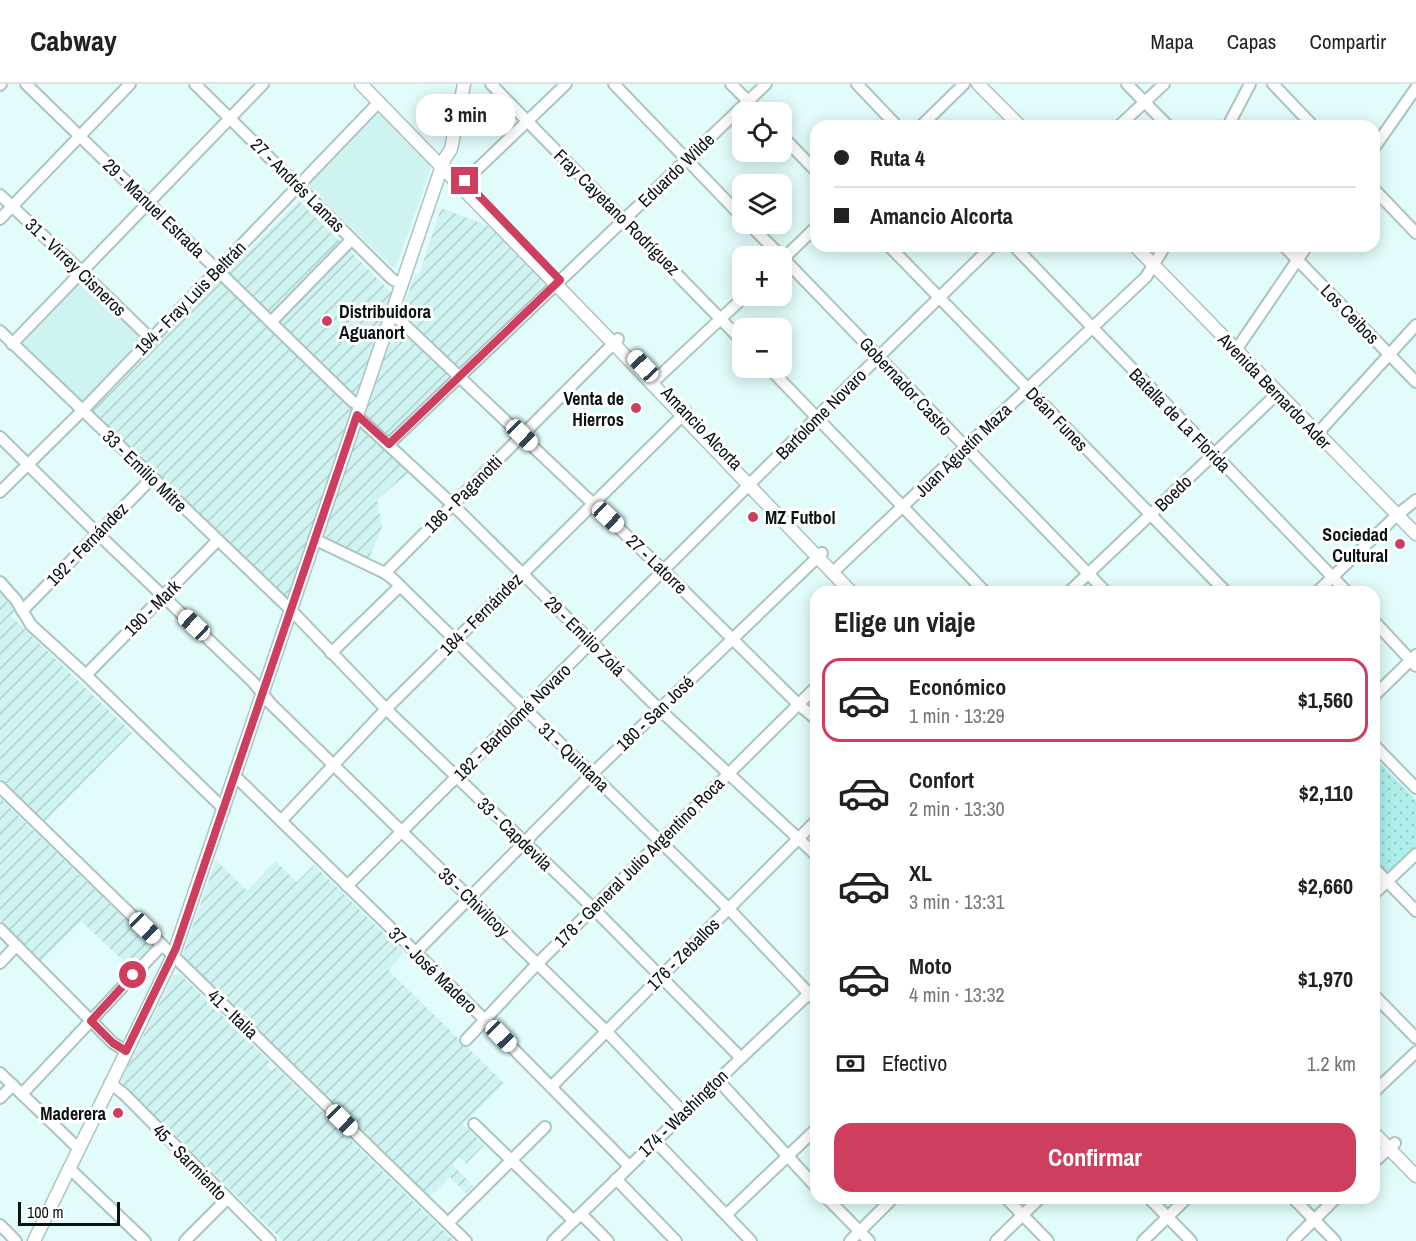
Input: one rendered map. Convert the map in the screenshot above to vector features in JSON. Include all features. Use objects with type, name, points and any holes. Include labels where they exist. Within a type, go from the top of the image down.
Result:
[{"type":"main road","points":[[443,163],[456,84]]},
{"type":"main road","points":[[34,1241],[173,956],[401,284],[443,163],[451,148],[464,84]]},
{"type":"main road","points":[[978,84],[1014,120]]},
{"type":"main road","points":[[366,85],[615,341],[820,555],[846,586]]},
{"type":"main road","points":[[366,85],[378,103],[465,181],[558,283]]},
{"type":"main road","name":"Avenida Bernardo Ader","points":[[1141,252],[1416,534]]},
{"type":"main road","points":[[835,571],[853,586]]},
{"type":"main road","points":[[1380,1130],[1416,1176]]},
{"type":"main road","points":[[1380,1137],[1416,1164]]},
{"type":"street","name":"29 - Manuel Estrada","points":[[26,84],[272,321],[351,401],[358,411]]},
{"type":"street","points":[[0,219],[130,84]]},
{"type":"street","name":"27 - Andrés Lamas","points":[[195,84],[392,279],[401,284]]},
{"type":"street","points":[[5,339],[82,272],[262,84]]},
{"type":"street","name":"Fray Cayetano Rodríguez","points":[[491,84],[732,331]]},
{"type":"street","points":[[465,181],[566,84]]},
{"type":"street","points":[[614,84],[732,207]]},
{"type":"street","points":[[731,84],[748,101]]},
{"type":"street","name":"Eduardo Wilde","points":[[389,444],[766,84]]},
{"type":"street","points":[[857,84],[891,120]]},
{"type":"street","points":[[927,120],[964,84]]},
{"type":"street","points":[[1127,84],[1162,120]]},
{"type":"street","points":[[1126,120],[1164,84]]},
{"type":"street","points":[[1231,120],[1250,84]]},
{"type":"street","points":[[1273,84],[1307,120]]},
{"type":"street","points":[[1380,139],[1416,88]]},
{"type":"street","name":"194 - Fray Luis Beltrán","points":[[0,492],[82,411],[378,103]]},
{"type":"street","points":[[792,146],[810,165]]},
{"type":"street","name":"31 - Virrey Cisneros","points":[[0,195],[151,339]]},
{"type":"street","points":[[1380,195],[1416,233]]},
{"type":"street","points":[[792,249],[810,232]]},
{"type":"street","name":"Gobernador Castro","points":[[759,234],[770,246]]},
{"type":"street","points":[[272,321],[352,239]]},
{"type":"street","name":"Déan Funes","points":[[895,252],[1220,586]]},
{"type":"street","name":"Bartolome Novaro","points":[[752,484],[986,252]]},
{"type":"street","name":"Batalla de La Florida","points":[[1020,252],[1341,586]]},
{"type":"street","name":"Juan Agustín Maza","points":[[835,571],[1146,276],[1162,252]]},
{"type":"street","name":"Los Ceibos","points":[[1290,252],[1416,382]]},
{"type":"street","points":[[1236,350],[1303,252]]},
{"type":"street","name":"Gobernador Castro","points":[[792,268],[1100,586]]},
{"type":"street","points":[[653,382],[735,306]]},
{"type":"street","name":"27 - Latorre","points":[[392,313],[664,570],[810,714]]},
{"type":"street","points":[[1317,434],[1416,325]]},
{"type":"street","name":"33 - Emilio Mitre","points":[[5,339],[290,609]]},
{"type":"street","name":"186 - Paganotti","points":[[385,573],[615,341]]},
{"type":"street","points":[[779,378],[980,586]]},
{"type":"street","name":"Boedo","points":[[1075,586],[1278,393]]},
{"type":"street","name":"29 - Emilio Zolá","points":[[358,411],[659,709],[810,849]]},
{"type":"street","name":"184 - Fernández","points":[[281,820],[386,709],[684,414]]},
{"type":"street","name":"35 - Chivilcoy","points":[[0,437],[253,682],[401,832],[606,1031],[684,1113]]},
{"type":"street","name":"192 - Fernández","points":[[22,611],[152,478]]},
{"type":"street","name":"182 - Bartolomé Novaro","points":[[347,886],[752,484]]},
{"type":"street","points":[[1323,586],[1397,515],[1416,500]]},
{"type":"street","name":"31 - Quintana","points":[[314,540],[385,573],[400,586],[810,990]]},
{"type":"street","name":"190 - Mark","points":[[86,675],[218,541]]},
{"type":"street","name":"180 - San José","points":[[415,953],[592,774],[820,555]]},
{"type":"street","points":[[0,582],[16,600],[31,625],[224,809]]},
{"type":"street","points":[[331,654],[400,586]]},
{"type":"street","name":"33 - Capdevila","points":[[290,609],[386,709],[593,908],[741,1058]]},
{"type":"street","points":[[1380,627],[1414,660],[1380,691]]},
{"type":"street","name":"178 - General Julio Argentino Roca","points":[[466,1040],[537,964],[810,693]]},
{"type":"street","points":[[1380,751],[1416,788]]},
{"type":"street","name":"37 - José Madero","points":[[235,776],[484,1019],[629,1166]]},
{"type":"street","name":"41 - Italia","points":[[0,787],[466,1241]]},
{"type":"street","name":"176 - Zeballos","points":[[551,1087],[810,827]]},
{"type":"street","points":[[1380,888],[1416,854]]},
{"type":"street","points":[[1380,874],[1416,911]]},
{"type":"street","points":[[0,929],[113,1043],[126,1051]]},
{"type":"street","points":[[22,1094],[162,945]]},
{"type":"street","points":[[0,963],[16,946]]},
{"type":"street","name":"174 - Washington","points":[[553,1241],[741,1058],[810,998]]},
{"type":"street","points":[[1380,1001],[1416,1038]]},
{"type":"street","points":[[1380,1086],[1416,1052]]},
{"type":"street","points":[[0,1073],[78,1148]]},
{"type":"street","points":[[718,1080],[810,1181]]},
{"type":"street","name":"45 - Sarmiento","points":[[110,1083],[124,1094],[270,1241]]},
{"type":"street","points":[[0,1098],[13,1085]]},
{"type":"street","points":[[474,1124],[577,1217],[608,1241]]},
{"type":"street","points":[[448,1223],[544,1127]]},
{"type":"street","points":[[727,1214],[810,1135]]},
{"type":"street","points":[[655,1141],[751,1241]]},
{"type":"street","points":[[1380,1156],[1392,1145]]},
{"type":"street","points":[[69,1168],[145,1241]]},
{"type":"street","points":[[616,1179],[676,1241]]},
{"type":"street","points":[[185,1241],[227,1199]]},
{"type":"street","points":[[833,1204],[868,1241]]},
{"type":"street","points":[[850,1241],[887,1204]]},
{"type":"street","points":[[1012,1204],[1048,1241]]},
{"type":"street","points":[[996,1241],[1034,1204]]},
{"type":"street","points":[[1155,1204],[1191,1241]]},
{"type":"street","points":[[1143,1241],[1181,1204]]},
{"type":"street","points":[[1299,1204],[1335,1241]]},
{"type":"street","points":[[1293,1241],[1330,1204]]},
{"type":"street","points":[[0,1226],[16,1241]]},
{"type":"shaded area","points":[[378,114],[382,114],[431,168],[396,267],[392,267],[310,187],[311,183]]},
{"type":"shaded area","points":[[299,201],[404,305],[415,274],[419,275],[441,208],[491,226],[546,283],[383,447],[409,472],[377,500],[382,527],[367,563],[310,538],[291,597],[282,597],[87,411]]},
{"type":"shaded area","points":[[80,284],[85,284],[141,338],[141,342],[83,400],[79,400],[24,346],[24,342]]},
{"type":"shaded area","points":[[0,594],[16,610],[11,616],[132,733],[45,821],[0,778]]},
{"type":"shaded area","points":[[1380,763],[1416,800],[1416,846],[1386,874],[1380,868]]},
{"type":"shaded area","points":[[0,798],[152,945],[131,968],[81,921],[41,961],[0,920]]},
{"type":"shaded area","points":[[216,860],[247,891],[275,861],[297,882],[314,865],[404,953],[388,970],[504,1083],[463,1124],[484,1145],[466,1164],[459,1157],[452,1164],[473,1186],[466,1193],[450,1177],[430,1197],[251,1023],[250,1017],[241,1008],[235,1007],[184,959],[183,954]]},
{"type":"shaded area","points":[[180,974],[270,1062],[267,1066],[272,1071],[276,1067],[454,1241],[283,1241],[123,1084],[122,1078],[174,975]]},
{"type":"place","name":"Distribuidora Aguanort","points":[[327,321]]},
{"type":"place","name":"Venta de Hierros","points":[[636,408]]},
{"type":"place","name":"MZ Futbol","points":[[753,517]]},
{"type":"place","name":"Sociedad Cultural","points":[[1400,544]]},
{"type":"place","name":"Maderera","points":[[118,1113]]},
{"type":"route","points":[[133,975],[91,1021],[113,1043],[126,1051],[176,948],[357,415],[389,444],[560,280],[465,181]]}]
